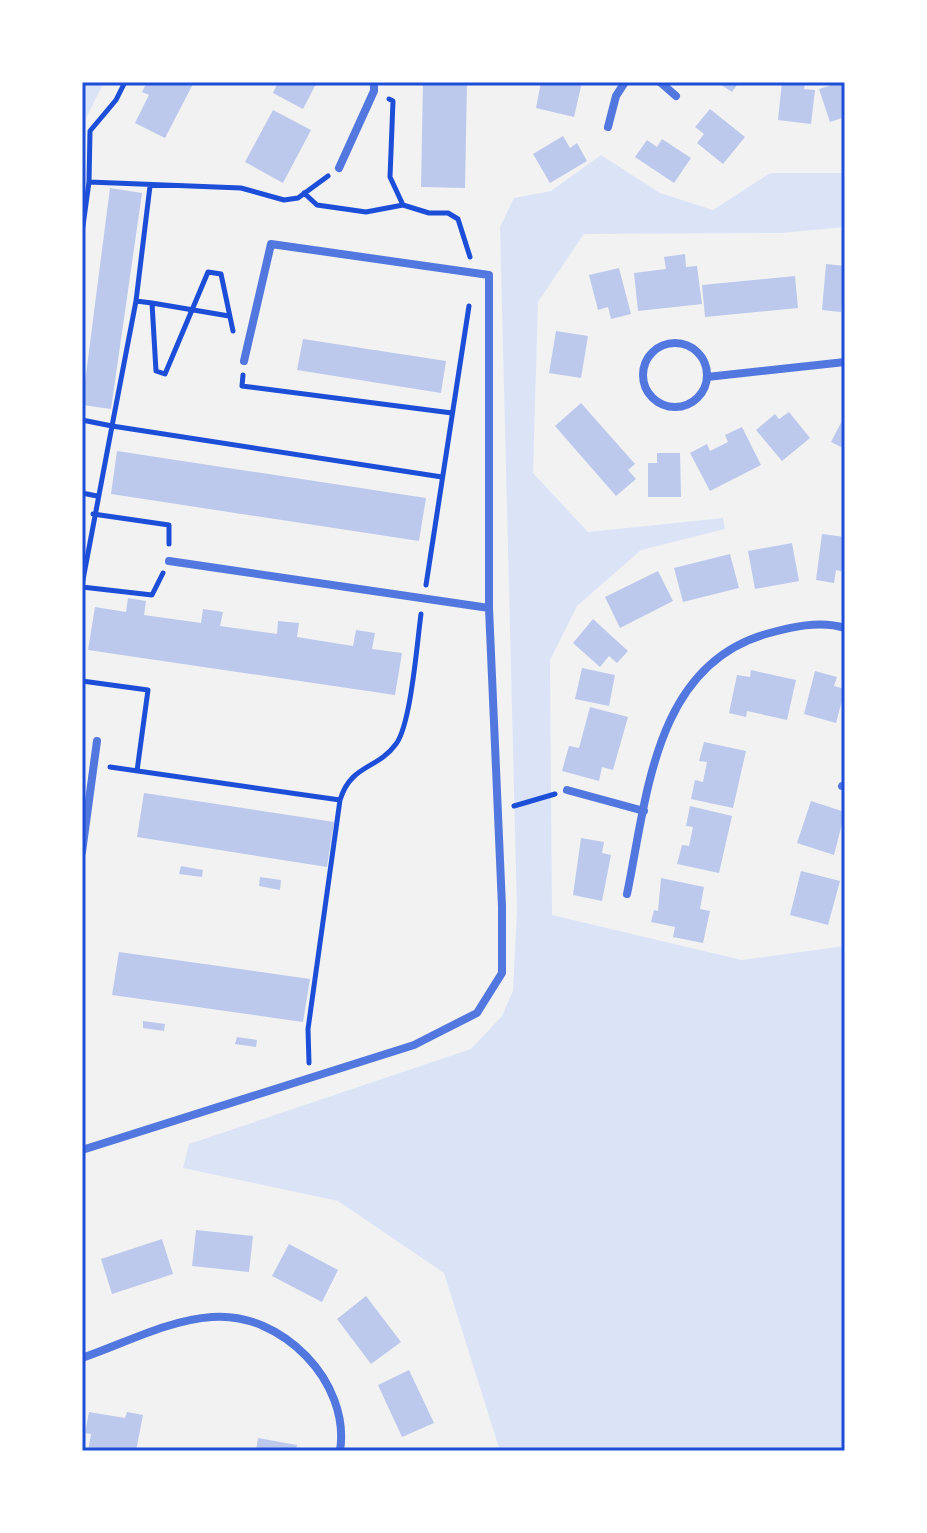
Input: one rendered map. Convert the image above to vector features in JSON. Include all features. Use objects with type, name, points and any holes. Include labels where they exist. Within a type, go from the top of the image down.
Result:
[{"type":"street","points":[[608,127],[616,96],[625,82]]},
{"type":"street","points":[[660,82],[676,96]]},
{"type":"street","points":[[339,168],[374,86]]},
{"type":"street","points":[[82,1150],[414,1045],[477,1013],[502,973],[489,608],[489,275],[271,244],[256,320],[244,361]]},
{"type":"street","points":[[680,344],[695,350],[704,362],[707,377],[703,392],[692,403],[677,407],[662,405],[650,396],[644,382],[644,366],[652,353],[665,345],[680,344]]},
{"type":"street","points":[[707,377],[845,362]]},
{"type":"street","points":[[169,561],[489,608]]},
{"type":"street","points":[[627,894],[666,724],[687,687],[736,644],[795,626],[845,628]]},
{"type":"street","points":[[82,852],[97,741]]},
{"type":"street","points":[[567,790],[644,811]]},
{"type":"street","points":[[82,1358],[185,1322],[214,1316],[254,1322],[286,1339],[313,1362],[327,1382],[337,1405],[342,1437],[340,1451]]},
{"type":"path","points":[[82,233],[89,182],[90,131],[116,100],[125,82]]},
{"type":"path","points":[[374,86],[393,101],[390,177],[403,205]]},
{"type":"path","points":[[89,182],[241,188],[284,200],[304,193],[339,168]]},
{"type":"path","points":[[93,514],[169,525],[169,561],[152,595],[82,586],[93,514],[136,301],[150,186]]},
{"type":"path","points":[[82,420],[442,477],[474,273],[458,219],[448,213],[429,213],[403,205],[366,212],[317,205],[304,193]]},
{"type":"path","points":[[152,303],[256,320]]},
{"type":"path","points":[[82,493],[97,496]]},
{"type":"path","points":[[82,681],[148,690],[137,771]]},
{"type":"path","points":[[309,1076],[308,1029],[340,800],[345,784],[354,773],[396,744],[407,710]]},
{"type":"path","points":[[94,764],[340,800]]},
{"type":"path","points":[[498,811],[567,790]]},
{"type":"shaded area","points":[[82,82],[104,82],[86,118],[82,150]]},
{"type":"shaded area","points":[[601,155],[660,193],[713,210],[770,173],[845,173],[845,227],[782,233],[584,234],[538,302],[533,473],[588,532],[723,518],[725,529],[641,550],[577,606],[550,660],[552,915],[742,960],[845,946],[845,1451],[500,1451],[444,1273],[338,1201],[183,1168],[189,1144],[471,1049],[502,1016],[513,991],[517,911],[500,227],[514,198],[551,191]]},
{"type":"building","points":[[147,82],[193,84],[165,138],[135,123],[149,95],[142,92]]},
{"type":"building","points":[[278,82],[317,82],[303,109],[273,93]]},
{"type":"building","points":[[423,82],[467,82],[465,188],[421,187]]},
{"type":"building","points":[[541,82],[582,82],[574,117],[536,108]]},
{"type":"building","points":[[717,82],[739,82],[732,92]]},
{"type":"building","points":[[782,82],[805,82],[804,89],[815,90],[811,124],[778,120]]},
{"type":"building","points":[[831,82],[845,82],[845,117],[830,122],[819,89],[832,85]]},
{"type":"building","points":[[710,109],[745,137],[723,164],[697,143],[704,134],[695,127]]},
{"type":"building","points":[[273,110],[311,130],[283,183],[245,162]]},
{"type":"building","points":[[563,136],[570,148],[577,143],[587,161],[550,183],[533,154]]},
{"type":"building","points":[[662,139],[691,158],[674,183],[635,157],[647,140],[657,147]]},
{"type":"building","points":[[110,188],[142,193],[111,409],[82,405]]},
{"type":"building","points":[[685,254],[686,267],[697,266],[702,304],[638,311],[634,273],[666,269],[664,257]]},
{"type":"building","points":[[826,264],[845,266],[845,301],[842,301],[841,312],[822,310]]},
{"type":"building","points":[[619,268],[631,314],[611,319],[608,307],[598,310],[589,275]]},
{"type":"building","points":[[795,276],[798,308],[705,317],[702,285]]},
{"type":"building","points":[[556,331],[588,336],[581,378],[549,373]]},
{"type":"building","points":[[303,339],[446,361],[441,393],[297,370]]},
{"type":"building","points":[[581,403],[635,464],[628,470],[636,479],[616,496],[555,426]]},
{"type":"building","points":[[789,412],[810,438],[782,461],[756,430],[775,414],[779,419]]},
{"type":"building","points":[[845,415],[845,449],[831,442]]},
{"type":"building","points":[[742,427],[761,465],[710,491],[690,453],[707,444],[710,451],[728,442],[725,435]]},
{"type":"building","points":[[117,451],[426,498],[419,541],[111,494]]},
{"type":"building","points":[[657,453],[680,453],[681,497],[648,497],[648,463],[657,463]]},
{"type":"building","points":[[822,534],[845,537],[845,572],[836,570],[834,583],[816,580]]},
{"type":"building","points":[[792,543],[799,581],[755,589],[748,551]]},
{"type":"building","points":[[730,554],[739,588],[683,602],[674,568]]},
{"type":"building","points":[[658,571],[673,601],[620,628],[605,597]]},
{"type":"building","points":[[128,598],[146,601],[144,615],[201,623],[203,609],[223,612],[220,626],[277,634],[278,621],[299,623],[297,637],[353,646],[356,630],[375,633],[372,649],[402,653],[395,695],[88,650],[95,607],[126,612]]},
{"type":"building","points":[[593,619],[628,651],[617,663],[609,656],[600,667],[573,643]]},
{"type":"building","points":[[582,668],[615,675],[609,706],[575,699]]},
{"type":"building","points":[[751,670],[796,680],[787,720],[747,711],[746,717],[729,713],[737,675],[750,677]]},
{"type":"building","points":[[815,671],[837,677],[834,686],[845,689],[836,723],[804,714]]},
{"type":"building","points":[[590,707],[628,717],[613,770],[602,767],[599,781],[562,771],[569,746],[579,748]]},
{"type":"building","points":[[704,742],[746,751],[733,808],[691,799],[695,780],[703,782],[707,762],[699,761]]},
{"type":"building","points":[[144,793],[334,822],[327,867],[137,837]]},
{"type":"building","points":[[811,801],[845,812],[834,855],[797,843]]},
{"type":"building","points":[[690,806],[732,816],[719,873],[677,864],[682,845],[689,846],[693,827],[686,826]]},
{"type":"building","points":[[581,838],[604,842],[602,853],[611,855],[602,901],[573,895]]},
{"type":"building","points":[[181,866],[203,870],[202,877],[179,874]]},
{"type":"building","points":[[801,871],[840,881],[828,925],[790,915]]},
{"type":"building","points":[[260,877],[281,880],[280,890],[259,886]]},
{"type":"building","points":[[661,878],[704,887],[700,909],[710,911],[703,943],[673,937],[675,927],[651,922],[654,910],[658,911]]},
{"type":"building","points":[[119,952],[310,979],[303,1022],[112,995]]},
{"type":"building","points":[[143,1021],[165,1024],[164,1031],[143,1028]]},
{"type":"building","points":[[237,1037],[257,1040],[256,1047],[235,1044]]},
{"type":"building","points":[[196,1230],[253,1236],[249,1272],[192,1266]]},
{"type":"building","points":[[162,1239],[173,1274],[112,1294],[101,1259]]},
{"type":"building","points":[[289,1244],[338,1270],[322,1302],[272,1276]]},
{"type":"building","points":[[366,1296],[401,1342],[371,1364],[337,1319]]},
{"type":"building","points":[[409,1370],[434,1423],[402,1437],[378,1385]]},
{"type":"building","points":[[89,1412],[125,1418],[127,1412],[143,1415],[136,1451],[88,1451],[91,1434],[85,1433]]},
{"type":"building","points":[[258,1438],[297,1445],[296,1451],[256,1451]]}]
